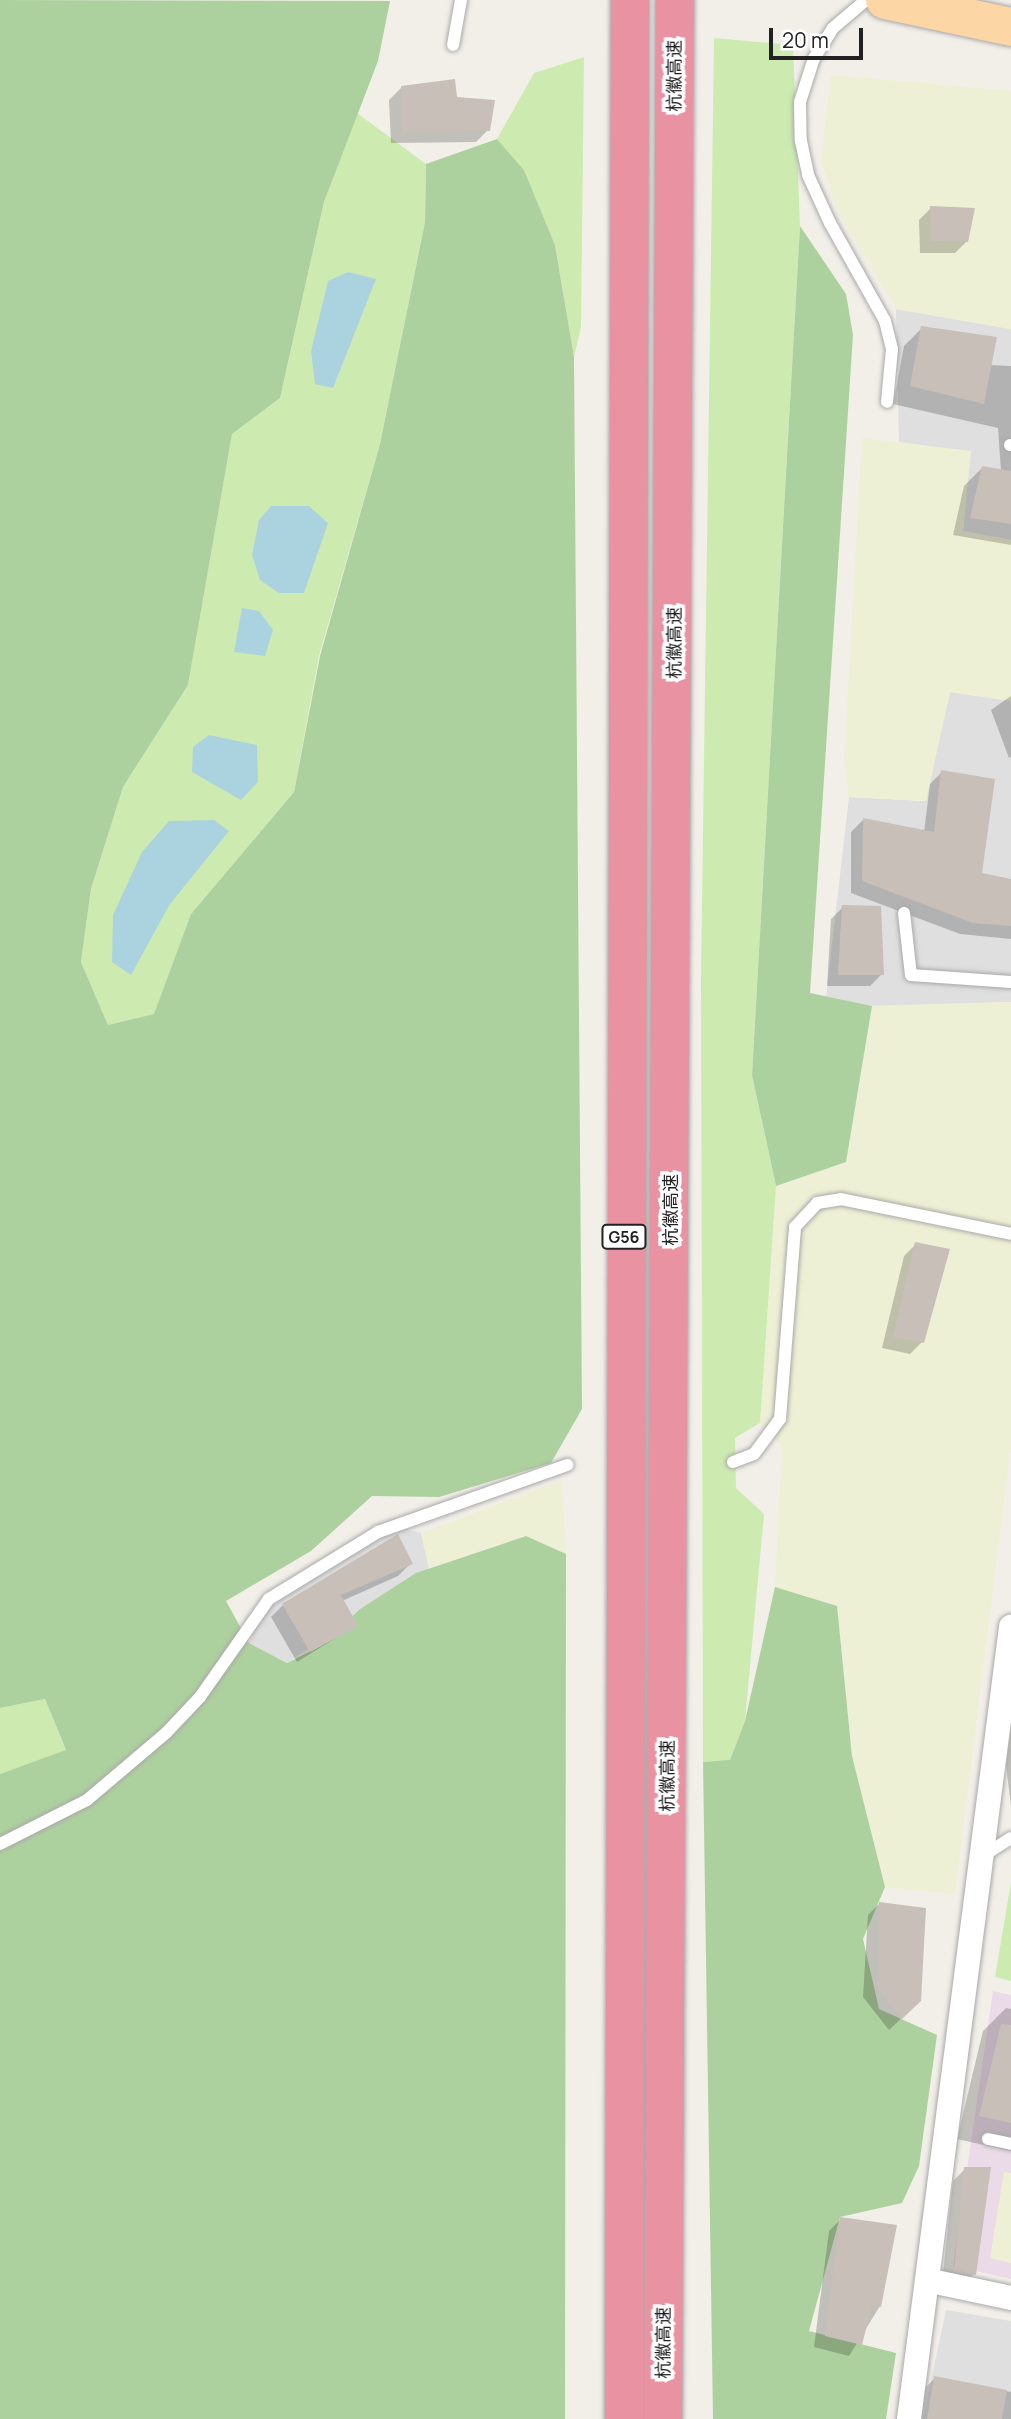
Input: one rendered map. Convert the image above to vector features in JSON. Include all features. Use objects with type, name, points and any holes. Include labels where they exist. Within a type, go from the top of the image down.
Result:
[{"type":"highway","name":"G56","points":[[624,2419],[630,0]]},
{"type":"highway","name":"杭徽高速","points":[[663,2419],[675,0]]},
{"type":"main road","points":[[885,0],[1011,27]]},
{"type":"street","points":[[909,2419],[931,2281],[1011,1627]]},
{"type":"street","points":[[931,2281],[1011,2298]]},
{"type":"lane","points":[[453,45],[461,0]]},
{"type":"lane","points":[[866,0],[832,28],[814,58],[800,103],[800,141],[808,176],[830,223],[885,321],[892,349],[887,402]]},
{"type":"lane","points":[[904,913],[911,975],[1011,982]]},
{"type":"lane","points":[[733,1462],[754,1454],[780,1419],[795,1227],[817,1203],[841,1199],[1011,1234]]},
{"type":"lane","points":[[0,1844],[87,1800],[166,1732],[200,1697],[270,1599],[378,1532],[567,1465]]},
{"type":"lane","points":[[983,1856],[1011,1838]]},
{"type":"lane","points":[[988,2139],[1011,2144]]},
{"type":"shaded area","points":[[896,309],[1011,329],[1011,540],[963,531],[970,452],[899,442]]},
{"type":"shaded area","points":[[950,692],[1011,701],[1011,1002],[872,1006],[826,997],[849,797],[925,801]]},
{"type":"shaded area","points":[[390,1525],[421,1533],[429,1568],[287,1663],[249,1643],[269,1599]]},
{"type":"shaded area","points":[[993,1991],[1011,1995],[1011,2279],[953,2266]]},
{"type":"shaded area","points":[[946,2310],[1011,2321],[1011,2419],[923,2419]]},
{"type":"green space","points":[[0,0],[390,1],[378,61],[324,202],[280,398],[232,434],[188,685],[123,787],[91,889],[81,962],[108,1025],[154,1014],[191,914],[294,792],[320,656],[380,444],[425,222],[426,164],[497,139],[524,170],[555,245],[574,357],[582,1409],[551,1463],[439,1497],[372,1496],[311,1551],[226,1601],[249,1643],[287,1663],[321,1646],[360,1609],[416,1573],[526,1536],[566,1554],[565,2419],[0,2419],[0,1774],[66,1750],[45,1699],[0,1708]]},
{"type":"green space","points":[[714,38],[793,45],[800,226],[752,1075],[776,1186],[760,1423],[735,1438],[736,1488],[764,1514],[745,1721],[730,1761],[703,1762],[701,978]]},
{"type":"green space","points":[[584,57],[581,327],[574,357],[555,245],[524,170],[497,139],[534,73]]},
{"type":"green space","points":[[831,75],[1011,91],[1011,329],[896,309],[838,212],[821,162]]},
{"type":"green space","points":[[357,113],[426,164],[425,222],[380,444],[319,656],[294,792],[191,914],[155,1014],[108,1025],[81,962],[91,889],[123,787],[188,685],[232,433],[280,398],[324,202]]},
{"type":"green space","points":[[800,226],[846,294],[853,335],[810,993],[872,1006],[846,1162],[776,1186],[752,1075]]},
{"type":"green space","points":[[862,438],[971,451],[963,531],[1011,540],[1011,701],[950,692],[926,801],[849,797],[844,762]]},
{"type":"green space","points":[[1011,1002],[1011,1447],[955,1894],[885,1887],[852,1756],[837,1607],[775,1587],[782,1445],[760,1423],[776,1186],[846,1161],[872,1006]]},
{"type":"green space","points":[[562,1480],[566,1554],[526,1536],[429,1568],[421,1533]]},
{"type":"green space","points":[[775,1587],[837,1606],[852,1756],[885,1887],[863,1939],[879,2009],[937,2035],[919,2166],[902,2203],[840,2217],[809,2331],[896,2353],[886,2419],[713,2419],[703,1762],[730,1760],[745,1721]]},
{"type":"green space","points":[[45,1699],[66,1751],[0,1774],[0,1708]]},
{"type":"green space","points":[[1011,1882],[1011,1981],[995,1977]]},
{"type":"green space","points":[[1004,2172],[1011,2173],[1011,2263],[990,2258]]},
{"type":"water","points":[[348,272],[376,279],[333,388],[315,384],[311,351],[328,281]]},
{"type":"water","points":[[271,506],[309,506],[328,523],[304,593],[279,593],[260,580],[252,555],[259,520]]},
{"type":"water","points":[[242,608],[259,611],[273,630],[265,656],[234,652]]},
{"type":"water","points":[[209,735],[257,745],[258,782],[241,800],[192,772],[193,747]]},
{"type":"water","points":[[214,820],[229,831],[170,904],[131,975],[112,962],[113,915],[142,852],[169,821]]},
{"type":"building","points":[[455,79],[457,97],[495,100],[490,131],[402,132],[401,86]]},
{"type":"building","points":[[930,206],[975,208],[968,242],[931,241]]},
{"type":"building","points":[[921,326],[997,337],[984,404],[910,386]]},
{"type":"building","points":[[982,466],[1011,471],[1011,524],[970,518]]},
{"type":"building","points":[[941,770],[995,779],[982,873],[1011,879],[1011,926],[973,923],[862,881],[863,818],[934,832]]},
{"type":"building","points":[[842,905],[881,906],[884,975],[838,975]]},
{"type":"building","points":[[915,1242],[950,1249],[924,1343],[893,1337]]},
{"type":"building","points":[[398,1534],[413,1564],[341,1595],[358,1626],[310,1652],[282,1604]]},
{"type":"building","points":[[879,1902],[926,1908],[921,2001],[902,2019],[874,1984],[879,1980]]},
{"type":"building","points":[[1001,2024],[1011,2025],[1011,2123],[979,2116]]},
{"type":"building","points":[[964,2167],[991,2167],[976,2275],[954,2271]]},
{"type":"building","points":[[840,2217],[897,2225],[881,2307],[872,2305],[862,2345],[825,2336]]},
{"type":"building","points":[[934,2376],[1007,2390],[1002,2419],[927,2419]]}]
